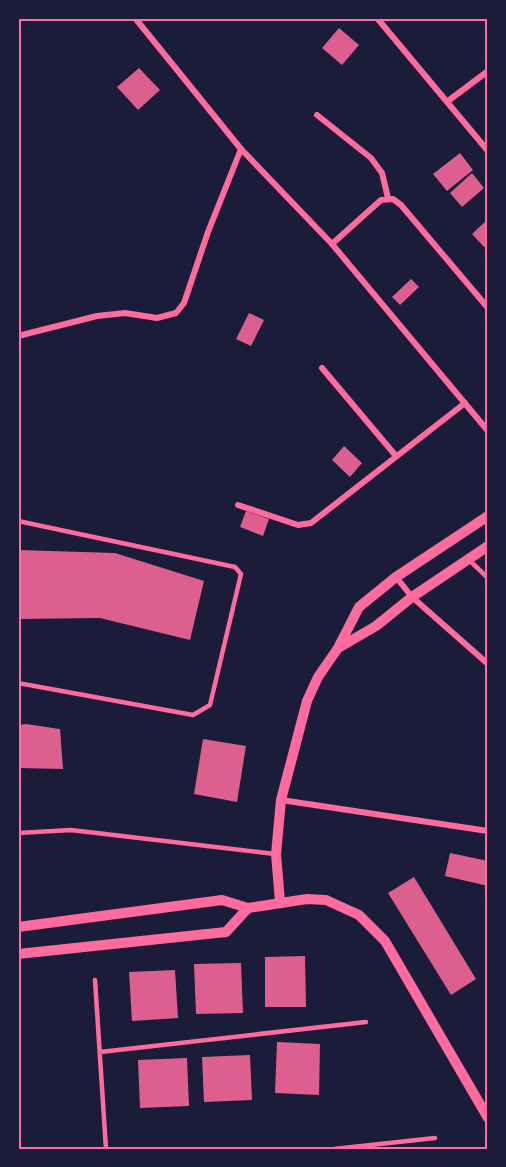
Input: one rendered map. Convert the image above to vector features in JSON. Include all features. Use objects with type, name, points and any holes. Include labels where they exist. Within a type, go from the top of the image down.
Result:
[{"type":"street","points":[[135,18],[241,149],[332,243],[488,431]]},
{"type":"street","points":[[377,18],[488,151]]},
{"type":"street","points":[[448,101],[488,70]]},
{"type":"street","points":[[317,115],[371,158],[382,173],[388,198]]},
{"type":"street","points":[[18,336],[98,316],[125,313],[157,318],[176,313],[184,303],[208,232],[241,149]]},
{"type":"street","points":[[332,243],[381,200],[393,199],[401,205],[488,308]]},
{"type":"street","points":[[322,368],[396,456]]},
{"type":"street","points":[[237,505],[298,525],[311,523],[465,403]]},
{"type":"street","points":[[280,902],[276,854],[281,800],[307,701],[318,677],[338,648],[359,607],[396,577],[488,516]]},
{"type":"street","points":[[338,648],[376,626],[412,597],[488,546]]},
{"type":"street","points":[[396,577],[412,597],[488,664]]},
{"type":"street","points":[[281,800],[488,831]]},
{"type":"street","points":[[18,927],[222,900],[248,908],[307,899],[326,900],[359,915],[384,941],[488,1118]]},
{"type":"street","points":[[18,954],[226,932],[248,908]]},
{"type":"lane","points":[[18,522],[235,567],[241,574],[210,705],[202,711],[193,715],[18,683]]},
{"type":"lane","points":[[468,559],[488,578]]},
{"type":"lane","points":[[18,833],[70,830],[276,854]]},
{"type":"lane","points":[[95,980],[106,1149]]},
{"type":"lane","points":[[100,1052],[366,1022]]},
{"type":"lane","points":[[334,1149],[435,1138]]},
{"type":"building","points":[[339,28],[359,45],[342,65],[322,48]]},
{"type":"building","points":[[139,68],[160,90],[138,110],[117,87]]},
{"type":"building","points":[[460,153],[473,170],[447,191],[433,174]]},
{"type":"building","points":[[472,173],[484,188],[462,207],[450,193]]},
{"type":"building","points":[[488,219],[488,244],[484,247],[472,234]]},
{"type":"building","points":[[411,279],[419,287],[400,305],[392,297]]},
{"type":"building","points":[[249,313],[264,320],[251,346],[236,339]]},
{"type":"building","points":[[344,446],[362,463],[350,477],[332,460]]},
{"type":"building","points":[[246,511],[269,519],[263,536],[240,527]]},
{"type":"building","points":[[18,550],[115,553],[204,581],[190,640],[100,618],[18,619]]},
{"type":"building","points":[[18,725],[60,729],[63,769],[18,768]]},
{"type":"building","points":[[203,739],[246,746],[237,802],[194,794]]},
{"type":"building","points":[[450,853],[488,861],[488,886],[445,876]]},
{"type":"building","points":[[414,877],[476,979],[451,995],[388,893]]},
{"type":"building","points":[[305,956],[306,1007],[265,1007],[265,957]]},
{"type":"building","points":[[241,963],[243,1013],[196,1014],[194,964]]},
{"type":"building","points":[[175,970],[178,1018],[132,1021],[129,972]]},
{"type":"building","points":[[277,1042],[320,1044],[319,1095],[275,1093]]},
{"type":"building","points":[[250,1055],[252,1100],[204,1102],[202,1057]]},
{"type":"building","points":[[187,1058],[189,1106],[140,1108],[138,1060]]}]
